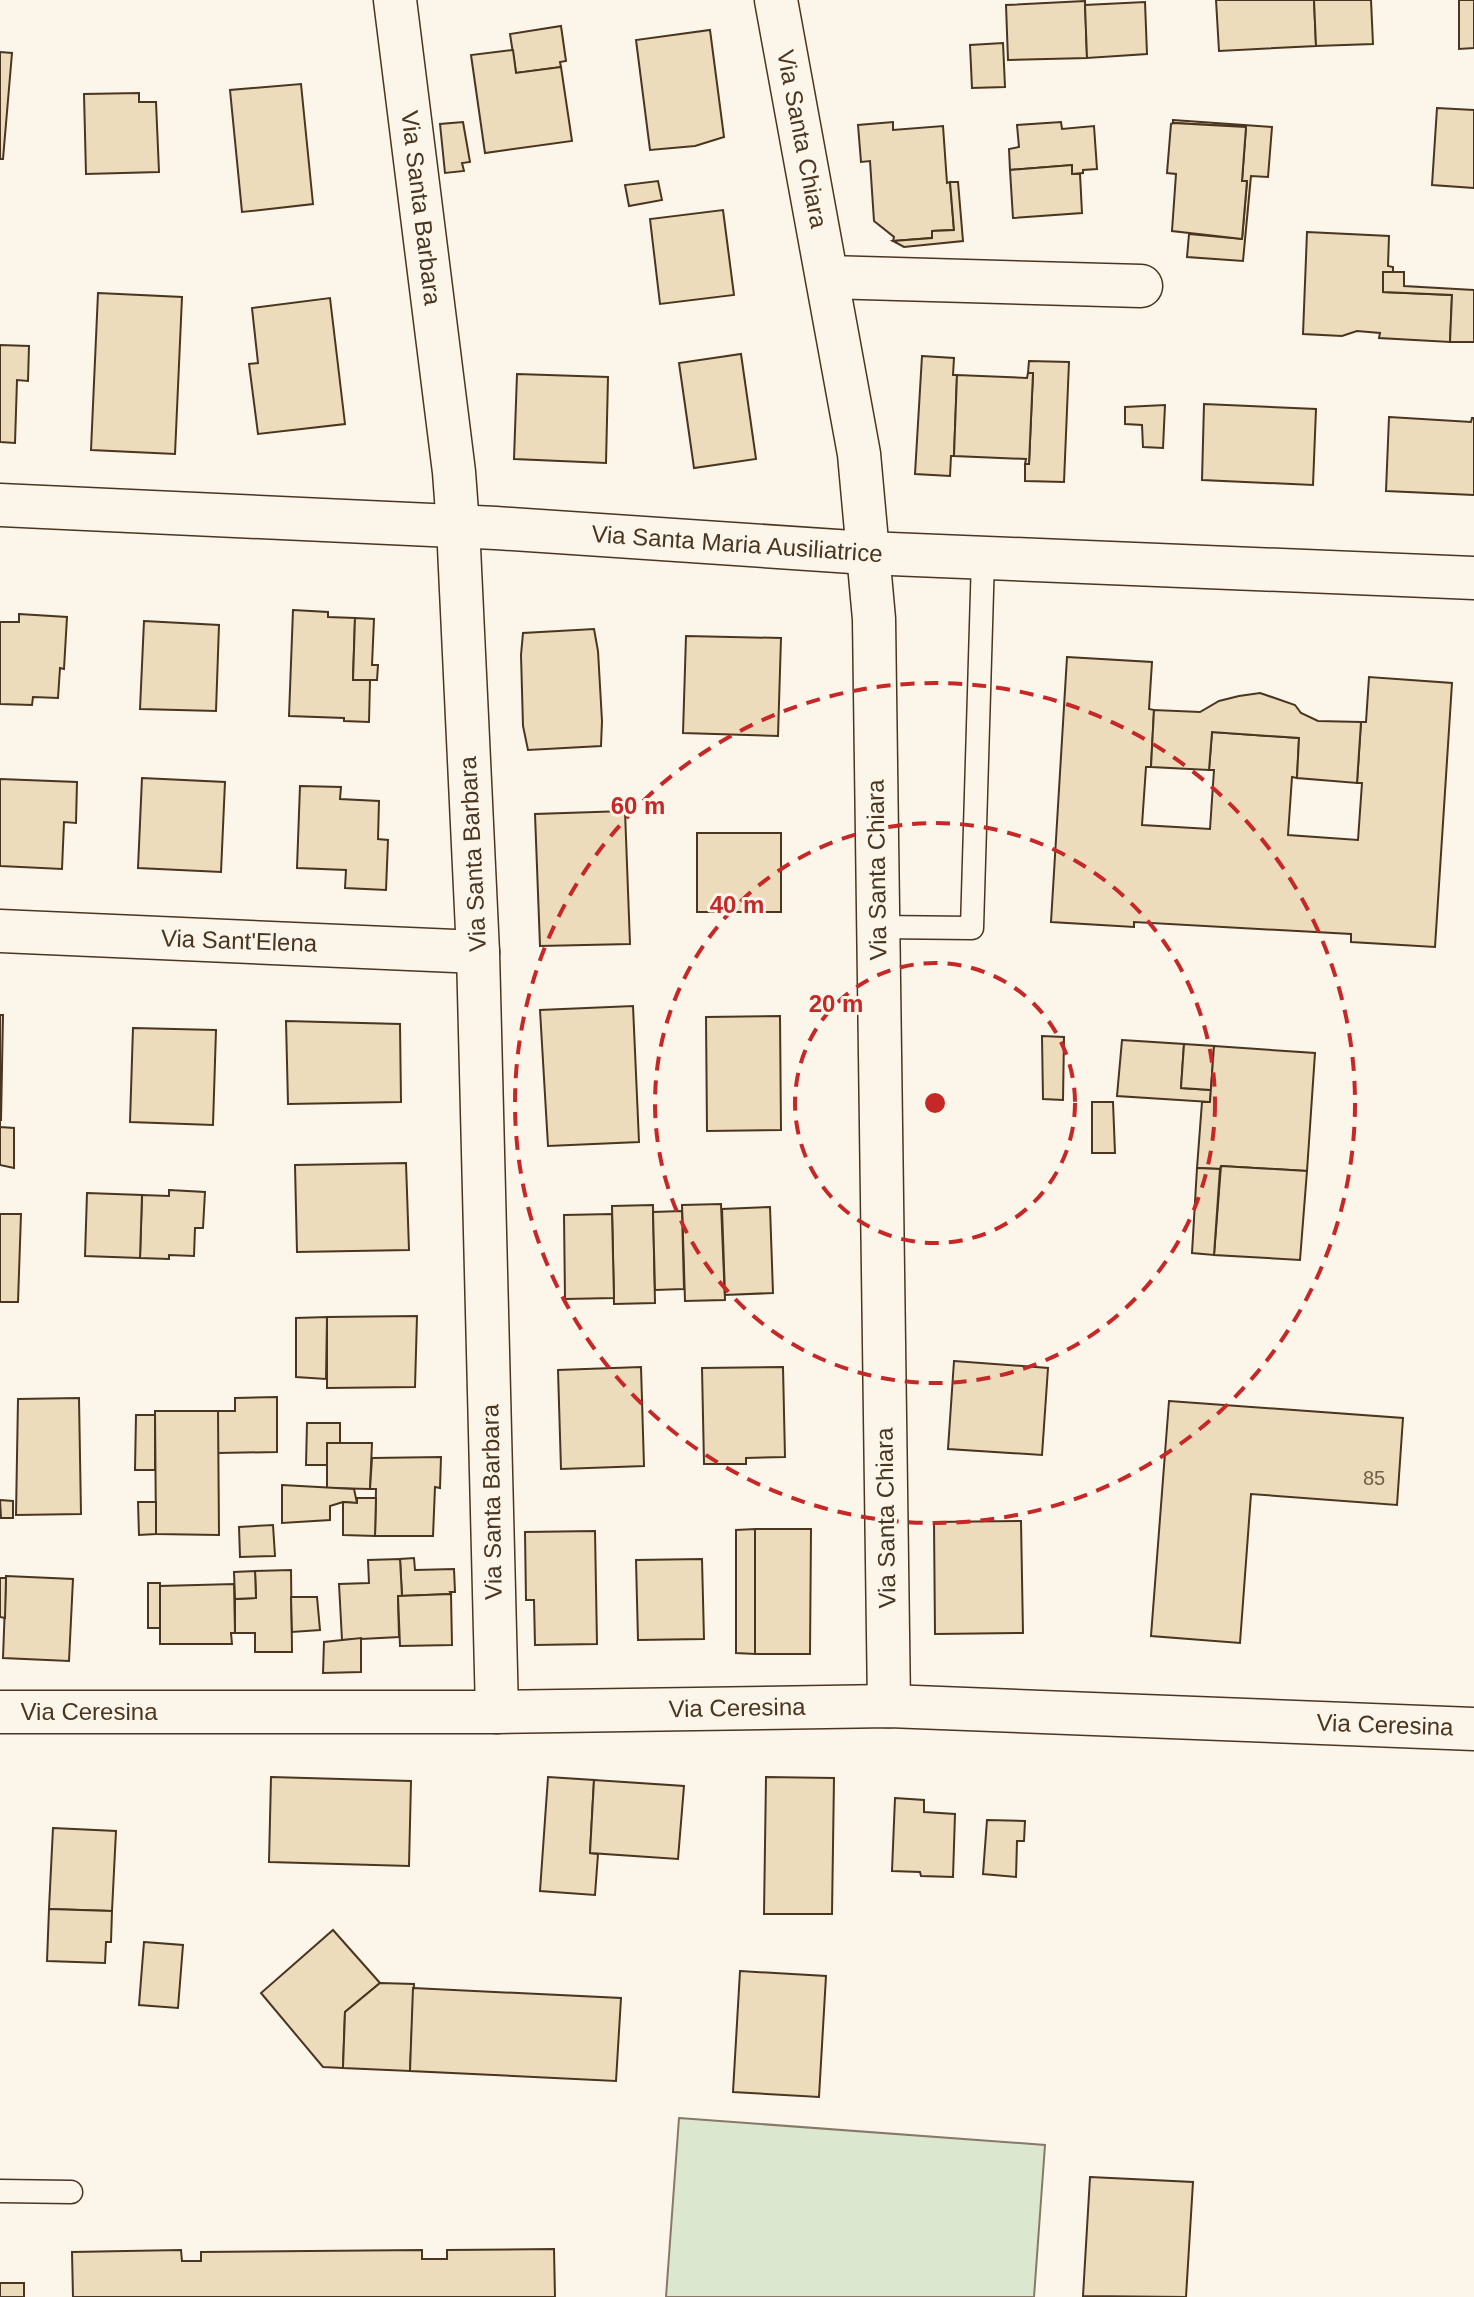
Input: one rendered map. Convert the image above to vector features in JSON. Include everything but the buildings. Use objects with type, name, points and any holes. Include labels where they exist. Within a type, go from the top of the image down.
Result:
[{"type":"street","name":"Via Santa Barbara","points":[[395,0],[454,472],[458,526],[478,952],[497,1712]]},
{"type":"street","name":"Via Santa Chiara","points":[[776,0],[859,454],[874,619],[889,1706]]},
{"type":"street","points":[[828,277],[1141,286]]},
{"type":"street","name":"Via Santa Maria Ausiliatrice","points":[[0,505],[458,526],[867,553],[1474,578]]},
{"type":"street","name":"Via Sant'Elena","points":[[0,931],[478,952]]},
{"type":"street","name":"Via Ceresina","points":[[15,1712],[497,1712],[889,1706],[1474,1729]]},
{"type":"lane","points":[[878,927],[972,928],[983,558]]},
{"type":"lane","points":[[0,2191],[71,2192]]},
{"type":"green space","points":[[679,2118],[1045,2145],[1034,2297],[666,2297]]}]
